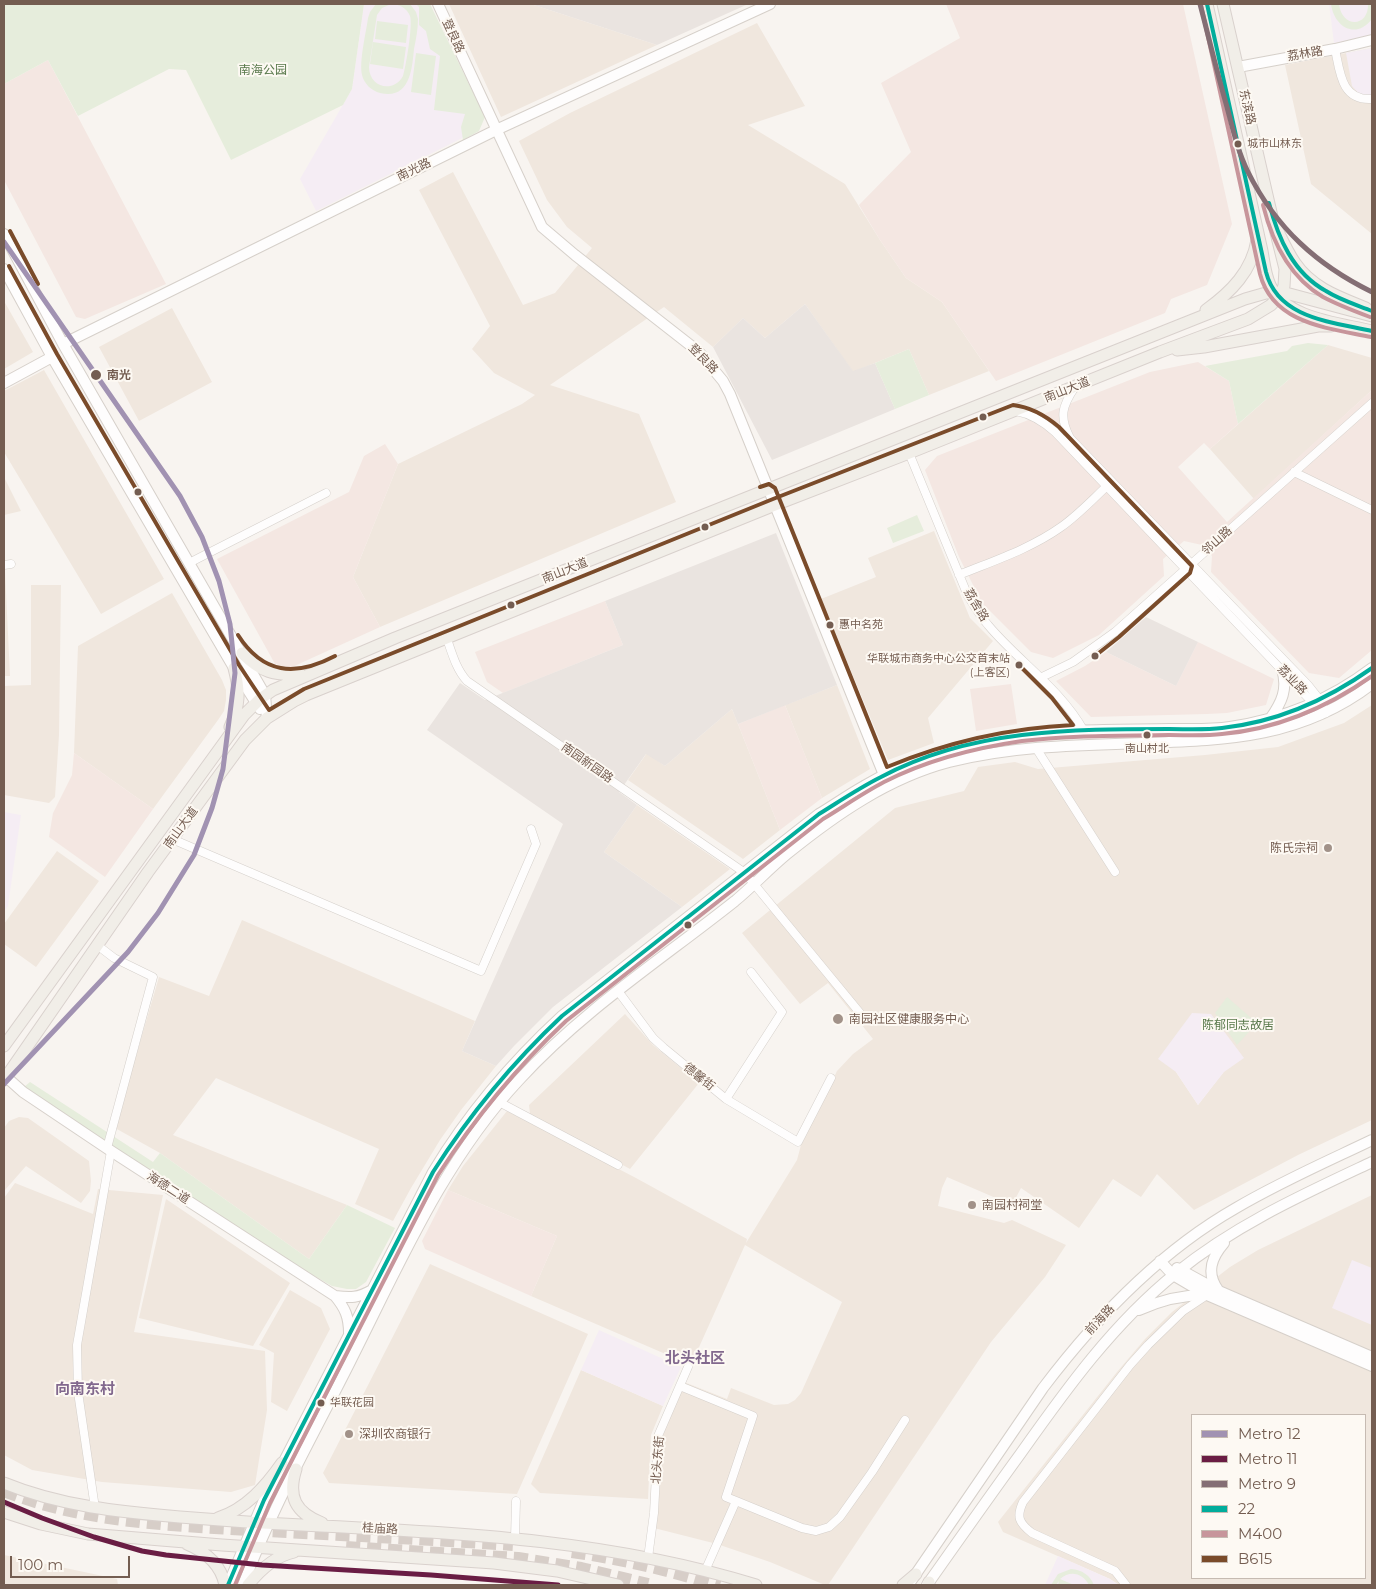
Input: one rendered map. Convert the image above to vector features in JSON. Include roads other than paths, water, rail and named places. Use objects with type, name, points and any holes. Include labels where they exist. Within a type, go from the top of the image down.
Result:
[{"type":"main road","name":"登良路","points":[[438,4],[539,222],[545,231],[699,352],[723,381],[730,394],[884,775]]},
{"type":"main road","name":"南光路","points":[[63,344],[496,130],[759,6],[770,4]]},
{"type":"main road","name":"东滨路","points":[[1207,4],[1269,283],[1278,294]]},
{"type":"main road","name":"东滨路","points":[[1223,4],[1274,221],[1295,263],[1312,281],[1320,288],[1372,311]]},
{"type":"main road","name":"荔林路","points":[[1238,67],[1335,49],[1372,40]]},
{"type":"main road","points":[[1274,221],[1285,269],[1285,281],[1278,294]]},
{"type":"main road","points":[[1181,325],[1219,301],[1240,279],[1249,266],[1254,254],[1257,228]]},
{"type":"main road","points":[[4,234],[63,344],[266,695],[267,718]]},
{"type":"main road","points":[[4,269],[52,356],[234,668],[267,718]]},
{"type":"main road","points":[[1278,294],[1372,316]]},
{"type":"main road","points":[[1278,294],[1292,308],[1310,317],[1372,331]]},
{"type":"main road","name":"南山大道","points":[[4,1046],[244,715],[256,702],[266,695],[312,673],[395,638],[1245,299],[1278,294]]},
{"type":"main road","name":"南山大道","points":[[4,1077],[231,758],[267,718],[294,701],[775,505],[1248,319],[1266,310],[1278,294]]},
{"type":"main road","points":[[1160,352],[1204,348],[1318,326],[1358,327]]},
{"type":"main road","points":[[4,383],[52,356]]},
{"type":"main road","points":[[242,653],[258,667],[272,674],[312,673]]},
{"type":"main road","points":[[218,750],[233,720],[238,704],[238,687],[234,668]]},
{"type":"main road","points":[[227,1585],[282,1463],[422,1192],[444,1154],[506,1072],[562,1016],[819,814],[864,785],[884,775],[929,757],[982,742],[1043,733],[1208,729],[1270,719],[1318,702],[1345,687],[1372,668]]},
{"type":"main road","points":[[1270,719],[1284,693],[1282,669]]},
{"type":"main road","points":[[244,1585],[259,1547],[296,1470],[433,1199],[455,1162],[499,1102],[556,1042],[618,991],[738,898],[787,855],[824,826],[874,793],[900,779],[926,769],[985,754],[1036,748],[1210,741],[1274,731],[1326,713],[1355,697],[1372,684]]},
{"type":"main road","points":[[1208,729],[1210,741]]},
{"type":"main road","name":"海德二道","points":[[4,1077],[109,1150],[335,1296],[347,1314],[349,1335]]},
{"type":"main road","name":"前海路","points":[[908,1585],[1043,1388],[1077,1344],[1160,1261],[1234,1208],[1372,1140]]},
{"type":"main road","name":"前海路","points":[[928,1584],[1067,1387],[1132,1313],[1177,1272],[1234,1232],[1291,1200],[1372,1162]]},
{"type":"main road","points":[[1219,1291],[1212,1279],[1212,1262],[1218,1250],[1234,1232]]},
{"type":"main road","points":[[1160,1261],[1207,1295],[1372,1366]]},
{"type":"main road","points":[[1177,1272],[1372,1357]]},
{"type":"main road","points":[[335,1296],[360,1297],[372,1290]]},
{"type":"main road","points":[[1132,1313],[1154,1303],[1172,1298],[1207,1295]]},
{"type":"main road","points":[[212,1519],[225,1516],[243,1505],[265,1486],[282,1463]]},
{"type":"main road","points":[[296,1470],[292,1486],[296,1505],[310,1518],[336,1527]]},
{"type":"main road","name":"桂庙路","points":[[4,1483],[49,1498],[95,1508],[270,1524],[515,1538],[598,1548],[705,1571],[756,1585]]},
{"type":"main road","name":"桂庙路","points":[[4,1512],[68,1531],[108,1536],[515,1565],[557,1571],[618,1585]]},
{"type":"main road","points":[[178,1542],[196,1548],[211,1559],[221,1572],[227,1585]]},
{"type":"main road","points":[[248,1585],[275,1560],[288,1553],[305,1550]]},
{"type":"main road","points":[[903,1585],[916,1574]]},
{"type":"street","points":[[1335,49],[1344,86],[1349,93],[1361,99],[1372,100]]},
{"type":"street","name":"荔业路","points":[[1075,387],[1067,399],[1063,414],[1063,422],[1070,438],[1282,669],[1318,702]]},
{"type":"street","name":"邻山路","points":[[1042,678],[1072,662],[1107,639],[1372,403]]},
{"type":"street","name":"荔业路","points":[[1014,411],[1031,415],[1050,428],[1188,566],[1318,702],[1326,713]]},
{"type":"street","name":"荔舍路","points":[[909,453],[968,596],[988,626],[1042,678],[1072,711],[1084,731]]},
{"type":"street","points":[[1294,472],[1372,510]]},
{"type":"street","points":[[959,575],[1012,554],[1048,536],[1072,518],[1107,486]]},
{"type":"street","points":[[189,563],[326,493]]},
{"type":"street","name":"南园新园路","points":[[447,638],[458,668],[467,681],[745,873],[860,1013]]},
{"type":"street","points":[[1036,748],[1115,872]]},
{"type":"street","points":[[172,839],[481,972],[536,844],[531,829]]},
{"type":"street","points":[[95,1508],[78,1392],[77,1345],[109,1150],[153,977],[114,958],[97,945]]},
{"type":"street","points":[[726,1099],[782,1012],[751,972]]},
{"type":"street","name":"德馨街","points":[[618,991],[653,1038],[664,1048],[726,1099],[798,1142],[831,1078]]},
{"type":"street","points":[[499,1102],[618,1164]]},
{"type":"street","points":[[1126,1585],[1114,1570],[1032,1533],[1020,1521],[1020,1510],[1023,1502],[1130,1365],[1183,1311],[1207,1295]]},
{"type":"street","name":"北头东街","points":[[648,1558],[654,1513],[658,1436],[688,1367]]},
{"type":"street","points":[[680,1386],[753,1416],[726,1497],[802,1528],[816,1531],[829,1527],[840,1517],[872,1472],[905,1420]]},
{"type":"street","points":[[515,1538],[516,1501]]},
{"type":"street","points":[[705,1571],[736,1501]]},
{"type":"tunnel","points":[[4,1490],[34,1500],[94,1515],[156,1523],[513,1544]]},
{"type":"tunnel","points":[[346,1548],[518,1559],[581,1569],[648,1585]]},
{"type":"tunnel","points":[[572,1551],[647,1565],[720,1585]]},
{"type":"metro line","name":"9","points":[[1200,4],[1236,141],[1244,164],[1259,192],[1271,211],[1300,243],[1333,270],[1372,292]]},
{"type":"metro line","name":"12","points":[[4,242],[180,496],[202,537],[219,581],[230,624],[235,673],[223,769],[212,808],[194,855],[158,913],[128,952],[4,1084]]},
{"type":"metro line","name":"11","points":[[4,1502],[94,1537],[142,1551],[166,1555],[262,1565],[558,1585]]},
{"type":"place","name":"城市山林东","points":[[1238,144]]},
{"type":"place","name":"南光","points":[[96,375]]},
{"type":"place","name":"惠中名苑","points":[[830,625]]},
{"type":"place","name":"华联城市商务中心公交首末站 (上客区)","points":[[1019,665]]},
{"type":"place","name":"南山村北","points":[[1147,735]]},
{"type":"place","name":"陈氏宗祠","points":[[1328,848]]},
{"type":"place","name":"南园社区健康服务中心","points":[[838,1019]]},
{"type":"place","name":"南园村祠堂","points":[[972,1205]]},
{"type":"place","name":"华联花园","points":[[321,1403]]},
{"type":"place","name":"深圳农商银行","points":[[349,1434]]},
{"type":"district","name":"北头社区","points":[[695,1359]]},
{"type":"district","name":"向南东村","points":[[85,1390]]},
{"type":"park label","name":"南海公园","points":[[263,70]]},
{"type":"park label","name":"陈郁同志故居","points":[[1238,1025]]}]
